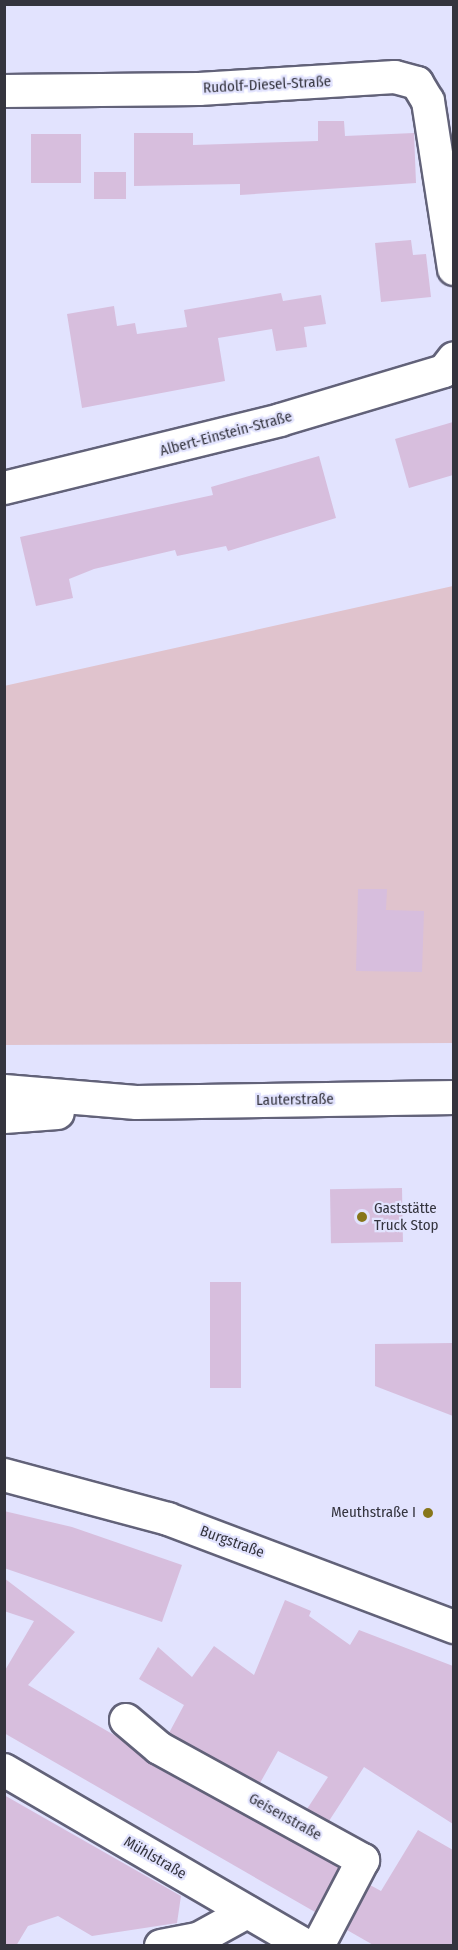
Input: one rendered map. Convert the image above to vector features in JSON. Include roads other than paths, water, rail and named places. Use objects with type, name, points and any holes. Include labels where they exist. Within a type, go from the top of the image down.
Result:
[{"type":"main road","name":"Lauterstraße","points":[[4,1091],[136,1102]]},
{"type":"main road","name":"Lauterstraße","points":[[4,1116],[136,1102],[453,1097]]},
{"type":"street","name":"Rudolf-Diesel-Straße","points":[[4,91],[199,89],[395,77],[417,83],[428,101],[449,190],[453,269]]},
{"type":"street","name":"Albert-Einstein-Straße","points":[[4,488],[269,423],[449,364]]},
{"type":"street","name":"Burgstraße","points":[[4,1475],[168,1519],[453,1627]]},
{"type":"street","name":"Geisenstraße","points":[[126,1720],[159,1748],[363,1860],[318,1946]]},
{"type":"street","name":"Mühlstraße","points":[[4,1770],[307,1946]]},
{"type":"street","points":[[161,1946],[198,1939],[247,1912]]},
{"type":"place","name":"Gaststätte Truck Stop","points":[[362,1217]]},
{"type":"place","name":"Meuthstraße I","points":[[428,1513]]}]
